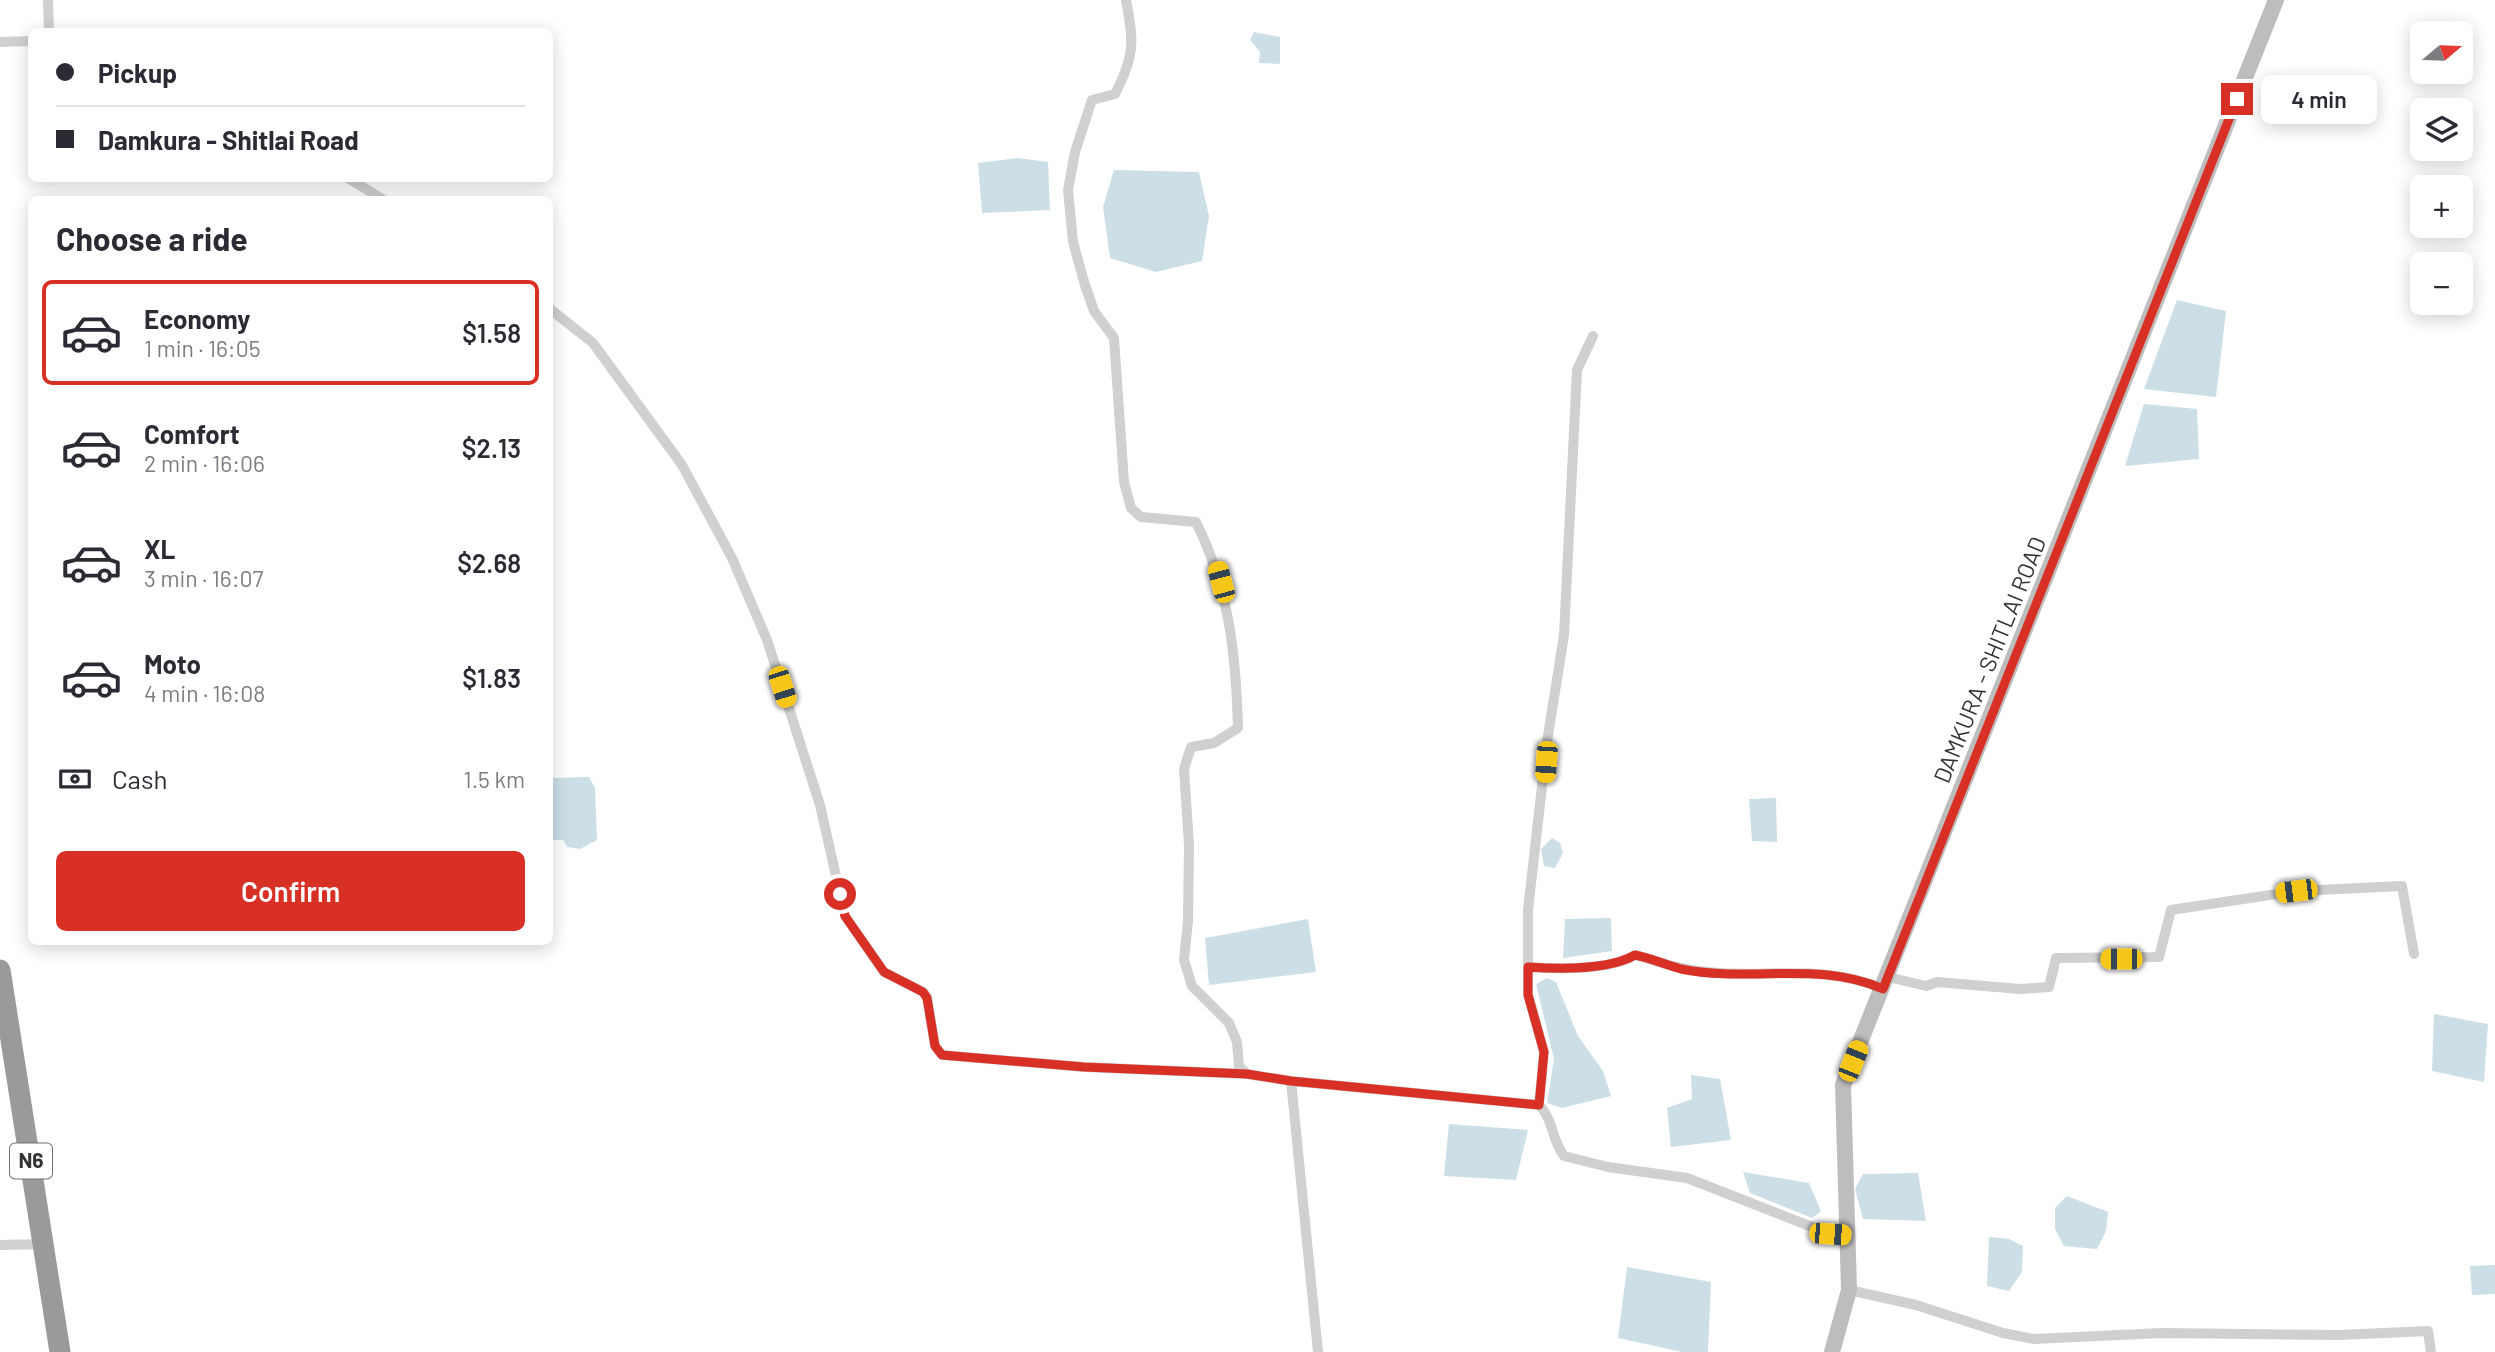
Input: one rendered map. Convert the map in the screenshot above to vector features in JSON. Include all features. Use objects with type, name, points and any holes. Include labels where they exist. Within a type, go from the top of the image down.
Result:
[{"type":"highway","name":"N6","points":[[0,970],[60,1352]]},
{"type":"street","points":[[48,0],[49,28]]},
{"type":"street","points":[[1126,0],[1134,41],[1126,72],[1115,94],[1092,100],[1075,152],[1068,190],[1073,242],[1094,311],[1114,338],[1124,482],[1131,508],[1140,517],[1196,522],[1216,563],[1226,601],[1234,652],[1238,728],[1213,743],[1191,747],[1184,769],[1189,845],[1188,921],[1184,960],[1192,986],[1229,1023],[1237,1042],[1239,1066],[1247,1074]]},
{"type":"street","name":"DAMKURA - SHITLAI ROAD","points":[[1832,1352],[1849,1290],[1843,1086],[2276,0]]},
{"type":"street","points":[[0,42],[28,41]]},
{"type":"street","points":[[355,182],[377,196]]},
{"type":"street","points":[[553,311],[593,343],[614,370],[682,465],[732,558],[767,640],[820,805],[845,916],[884,972],[923,992],[927,998],[935,1046],[942,1055],[1084,1067],[1247,1074],[1291,1081],[1539,1105],[1550,1116],[1555,1143],[1564,1156],[1608,1167],[1687,1178],[1830,1234],[1849,1235]]},
{"type":"street","points":[[1539,1105],[1544,1052],[1528,995],[1528,910],[1567,602],[1577,370],[1593,336]]},
{"type":"street","points":[[1528,967],[1581,967],[1626,960],[1635,955],[1682,969],[1826,974],[1926,986],[1937,982],[2020,989],[2049,987],[2056,958],[2159,957],[2171,910],[2296,891],[2402,886],[2414,954]]},
{"type":"street","points":[[1291,1081],[1318,1352]]},
{"type":"street","points":[[0,1245],[43,1244]]},
{"type":"street","points":[[1849,1290],[1916,1306],[2003,1334],[2034,1339],[2162,1333],[2339,1335],[2428,1331],[2431,1352]]},
{"type":"shaded area","points":[[1254,32],[1280,37],[1280,64],[1259,63],[1260,52],[1250,40]]},
{"type":"shaded area","points":[[1018,158],[1048,162],[1050,210],[982,213],[978,163]]},
{"type":"shaded area","points":[[1114,170],[1199,172],[1209,216],[1202,261],[1156,272],[1110,258],[1103,207]]},
{"type":"shaded area","points":[[2177,300],[2226,311],[2216,397],[2144,389]]},
{"type":"shaded area","points":[[2144,404],[2197,409],[2199,459],[2125,466]]},
{"type":"shaded area","points":[[589,777],[595,788],[597,840],[580,849],[567,847],[563,840],[553,840],[553,778]]},
{"type":"shaded area","points":[[1776,798],[1777,842],[1752,841],[1749,799]]},
{"type":"shaded area","points":[[1552,838],[1560,843],[1563,853],[1555,868],[1544,866],[1541,849]]},
{"type":"shaded area","points":[[1611,918],[1612,951],[1563,958],[1565,919]]},
{"type":"shaded area","points":[[1308,919],[1316,972],[1209,985],[1205,938]]},
{"type":"shaded area","points":[[1547,978],[1556,982],[1578,1036],[1603,1071],[1611,1096],[1562,1108],[1547,1103],[1554,1059],[1536,984]]},
{"type":"shaded area","points":[[2434,1014],[2488,1024],[2484,1082],[2432,1071]]},
{"type":"shaded area","points":[[1691,1075],[1720,1079],[1731,1140],[1671,1147],[1667,1108],[1692,1099]]},
{"type":"shaded area","points":[[1449,1124],[1528,1130],[1516,1180],[1444,1176]]},
{"type":"shaded area","points":[[1743,1172],[1809,1183],[1821,1211],[1812,1218],[1750,1193]]},
{"type":"shaded area","points":[[1918,1173],[1926,1221],[1863,1219],[1855,1189],[1863,1174]]},
{"type":"shaded area","points":[[2067,1196],[2108,1212],[2106,1231],[2097,1249],[2064,1246],[2055,1229],[2055,1208]]},
{"type":"shaded area","points":[[1989,1237],[2009,1239],[2023,1246],[2022,1272],[2009,1291],[1987,1286]]},
{"type":"shaded area","points":[[2495,1265],[2495,1294],[2472,1295],[2470,1266]]},
{"type":"shaded area","points":[[1627,1267],[1711,1282],[1708,1352],[1682,1352],[1618,1338]]},
{"type":"route","points":[[840,894],[845,916],[884,972],[923,992],[927,998],[935,1046],[942,1055],[1084,1067],[1247,1074],[1291,1081],[1539,1105],[1544,1052],[1528,995],[1528,967],[1581,967],[1626,960],[1635,955],[1682,969],[1826,974],[1860,978],[1883,989],[2237,99]]}]
